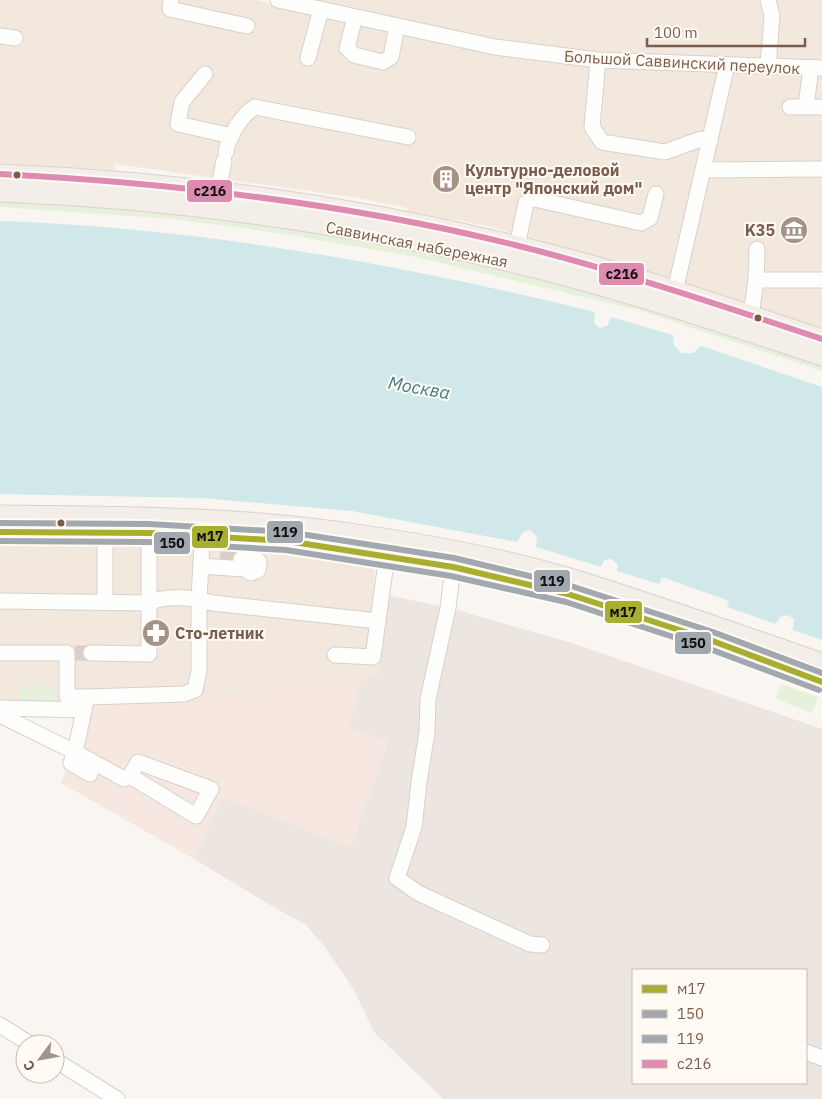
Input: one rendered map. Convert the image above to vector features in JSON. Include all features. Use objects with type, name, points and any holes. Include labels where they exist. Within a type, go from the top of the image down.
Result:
[{"type":"main road","name":"Саввинская набережная","points":[[0,174],[127,182],[218,192],[363,213],[586,263],[822,339]]},
{"type":"main road","name":"Саввинская набережная","points":[[0,192],[127,198],[197,205],[360,231],[451,249],[530,267],[672,306],[822,356]]},
{"type":"main road","points":[[0,515],[203,527],[286,525],[362,534],[487,558],[568,578],[822,663]]},
{"type":"main road","points":[[0,532],[149,533],[203,527],[453,567],[568,594],[710,640],[822,682]]},
{"type":"street","points":[[171,0],[170,8],[247,26]]},
{"type":"street","name":"Большой Саввинский переулок","points":[[278,0],[495,47],[598,60],[816,68]]},
{"type":"street","points":[[768,0],[772,16],[768,66]]},
{"type":"street","points":[[308,58],[321,9]]},
{"type":"street","points":[[355,17],[347,48],[354,55],[383,62],[391,57],[397,26]]},
{"type":"street","points":[[598,60],[592,127],[602,142],[665,152],[701,139],[710,141]]},
{"type":"street","points":[[675,291],[727,65]]},
{"type":"street","points":[[806,106],[816,68]]},
{"type":"street","points":[[205,74],[182,102],[178,124],[232,136]]},
{"type":"street","points":[[790,106],[822,108]]},
{"type":"street","points":[[218,192],[225,157],[232,136],[247,111],[255,107],[408,137]]},
{"type":"street","points":[[703,170],[822,169]]},
{"type":"street","points":[[516,246],[526,203],[530,198],[640,223],[650,218],[656,194]]},
{"type":"street","points":[[750,316],[756,280],[757,249]]},
{"type":"street","points":[[756,280],[822,280]]},
{"type":"street","points":[[0,708],[86,703],[184,694],[194,690],[199,671],[199,599],[203,527]]},
{"type":"street","points":[[105,533],[105,602]]},
{"type":"street","points":[[91,653],[149,654],[149,533]]},
{"type":"street","points":[[335,655],[374,656],[387,555]]},
{"type":"street","points":[[201,562],[220,558]]},
{"type":"street","points":[[201,562],[245,569],[251,573],[258,570],[259,562],[256,558],[242,559]]},
{"type":"street","points":[[453,567],[448,608],[428,699],[427,732],[414,826],[398,878],[418,893],[530,944],[542,945]]},
{"type":"street","points":[[0,601],[149,602],[156,599],[199,599],[213,603],[378,621]]},
{"type":"street","points":[[0,653],[71,653],[67,697],[86,703]]},
{"type":"street","points":[[86,703],[71,763],[90,774]]},
{"type":"street","points":[[0,715],[75,752],[124,779],[130,776],[138,762],[211,789],[196,816],[130,776]]},
{"type":"street","points":[[0,1025],[15,1034]]},
{"type":"street","points":[[807,1052],[822,1058]]},
{"type":"street","points":[[65,1066],[117,1099]]},
{"type":"shaded area","points":[[0,0],[256,0],[479,51],[554,62],[640,69],[822,74],[822,332],[489,226],[407,211],[407,208],[359,198],[115,164],[114,170],[0,163]]},
{"type":"shaded area","points":[[307,0],[822,0],[822,59],[813,61],[655,56],[554,49],[484,39]]},
{"type":"shaded area","points":[[0,545],[200,545],[375,560],[374,592],[386,595],[378,674],[361,681],[90,707],[0,706]]},
{"type":"shaded area","points":[[386,595],[450,608],[572,643],[822,729],[822,1099],[443,1099],[374,1032],[354,990],[325,947],[305,924],[194,859],[222,797],[351,847],[388,741],[349,729],[361,681],[378,674]]},
{"type":"shaded area","points":[[361,681],[349,729],[388,741],[351,847],[222,797],[194,859],[61,783],[90,707]]},
{"type":"green space","points":[[0,200],[147,209],[286,227],[425,253],[604,295],[822,365],[822,371],[638,310],[416,257],[285,234],[175,219],[0,207]]},
{"type":"green space","points":[[784,685],[818,697],[812,713],[776,699],[780,686]]},
{"type":"green space","points":[[19,686],[56,686],[56,701],[19,700]]},
{"type":"water","name":"Москва","points":[[0,221],[151,231],[300,251],[374,264],[595,312],[594,323],[600,328],[607,326],[611,317],[673,335],[674,346],[682,353],[693,353],[701,346],[822,387],[822,640],[793,630],[794,619],[788,615],[780,617],[776,624],[727,607],[729,601],[662,577],[659,584],[617,571],[618,565],[612,559],[604,560],[601,567],[536,547],[537,537],[531,530],[523,532],[517,542],[352,511],[201,498],[0,494]]},
{"type":"tunnel","points":[[220,558],[241,559]]},
{"type":"tunnel","points":[[75,653],[91,653]]},
{"type":"transit line","name":"с216","points":[[0,174],[194,189],[323,206],[388,217],[515,245],[592,266],[822,339]]},
{"type":"transit line","name":"119","points":[[0,523],[149,524],[288,532],[454,558],[571,586],[713,632],[822,673]]},
{"type":"transit line","name":"м17","points":[[0,532],[149,533],[287,541],[453,567],[568,594],[710,640],[822,682]]},
{"type":"transit line","name":"150","points":[[0,541],[149,542],[286,550],[451,576],[566,602],[707,648],[819,690]]},
{"type":"place","name":"Культурно-деловой центр \"Японский дом\"","points":[[446,179]]},
{"type":"place","name":"K35","points":[[794,230]]},
{"type":"place","name":"Сто-летник","points":[[156,633]]}]
